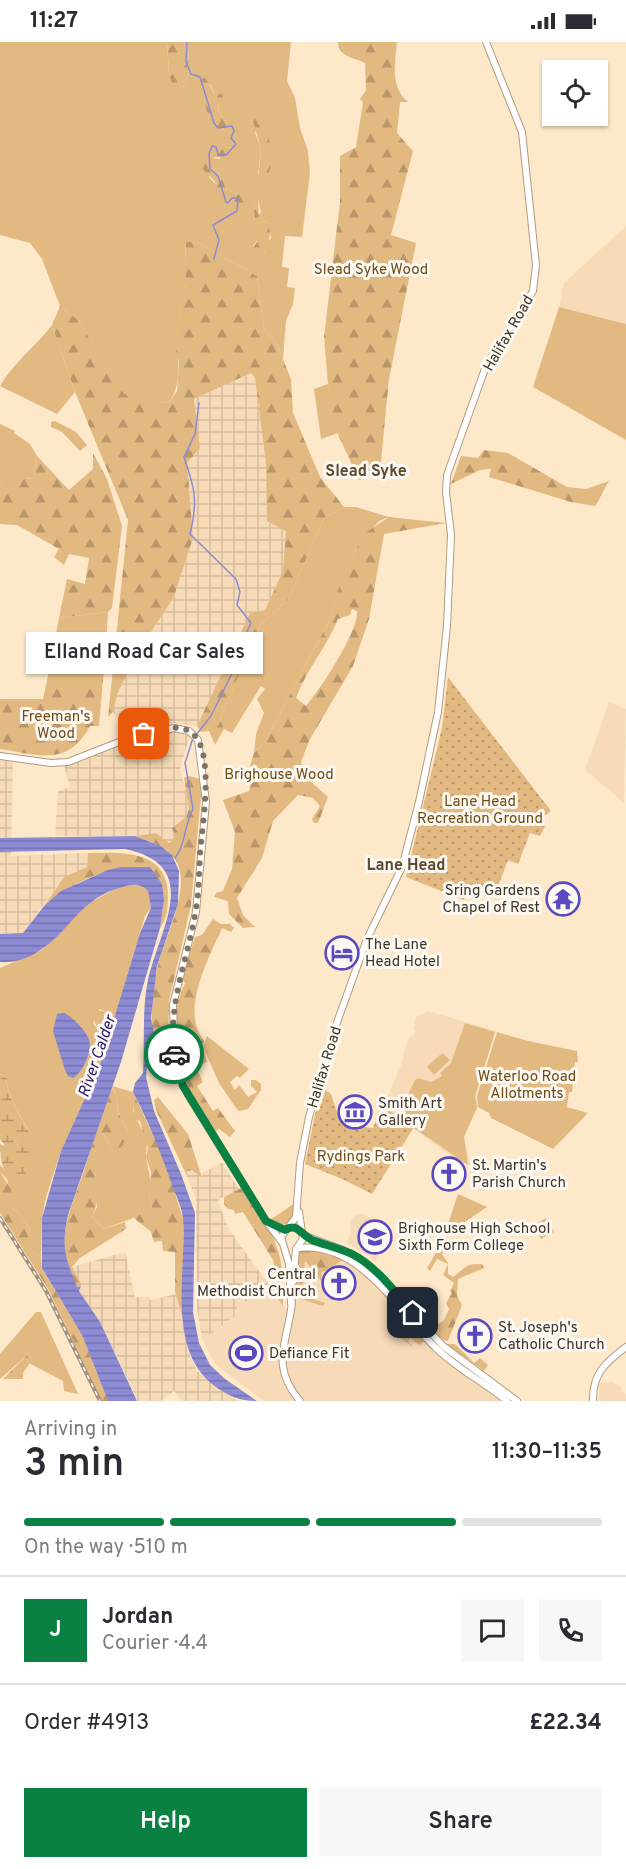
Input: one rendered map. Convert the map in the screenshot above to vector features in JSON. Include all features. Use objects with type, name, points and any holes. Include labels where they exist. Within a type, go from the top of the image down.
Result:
[{"type":"main road","name":"Halifax Road","points":[[291,1303],[284,1244],[287,1229],[296,1217],[300,1163],[311,1109],[335,1028],[367,939],[391,894],[409,844],[438,712],[447,626],[451,535],[446,492],[447,475],[486,366],[533,291],[536,265],[528,171],[522,132],[486,42]]},
{"type":"main road","points":[[0,756],[60,763],[160,730],[178,728],[195,736],[201,747],[206,801],[196,912],[173,1005],[175,1062],[188,1095],[266,1221],[284,1244],[330,1252],[363,1269],[438,1349],[507,1401]]},
{"type":"main road","name":"Halifax Road","points":[[298,1200],[303,1242],[297,1248],[282,1354],[285,1380],[300,1401]]},
{"type":"main road","points":[[266,1221],[287,1229],[297,1228],[303,1234],[353,1255],[369,1266],[442,1346],[517,1401]]},
{"type":"main road","points":[[593,1401],[595,1378],[607,1361],[626,1347]]},
{"type":"shaded area","points":[[626,226],[626,324],[559,307],[564,283]]},
{"type":"shaded area","points":[[251,372],[255,378],[266,464],[267,521],[286,530],[283,571],[265,610],[250,614],[197,726],[163,722],[146,728],[124,726],[113,712],[118,692],[143,644],[174,597],[193,538],[187,463],[199,448],[194,399]]},
{"type":"shaded area","points":[[609,702],[626,709],[624,803],[585,770]]},
{"type":"shaded area","points":[[171,731],[190,735],[180,769],[190,806],[186,817],[177,823],[175,837],[169,844],[156,833],[135,836],[55,836],[58,791],[70,787],[64,765]]},
{"type":"shaded area","points":[[0,760],[13,762],[11,856],[88,853],[87,867],[64,877],[23,933],[0,934]]},
{"type":"shaded area","points":[[135,836],[161,846],[172,855],[179,871],[178,904],[157,966],[151,1018],[154,1034],[148,1056],[146,1077],[154,1111],[195,1213],[193,1312],[199,1343],[210,1365],[225,1379],[257,1401],[235,1398],[216,1387],[200,1372],[190,1353],[184,1332],[182,1309],[182,1215],[159,1150],[133,1092],[135,1083],[143,1073],[147,985],[170,904],[170,886],[164,870],[150,858],[125,849],[0,852],[0,838]]},
{"type":"shaded area","points":[[121,867],[150,867],[162,884],[164,900],[160,928],[121,1062],[68,1215],[65,1244],[67,1259],[77,1287],[81,1286],[79,1291],[100,1322],[137,1401],[108,1401],[82,1335],[42,1268],[42,1218],[61,1151],[100,1065],[140,933],[151,908],[148,891],[139,885],[133,885],[108,892],[86,907],[39,951],[20,960],[0,962],[0,934],[23,933],[44,906],[61,891],[108,870]]},
{"type":"shaded area","points":[[428,1011],[496,1031],[476,1096],[478,1107],[464,1137],[471,1165],[465,1164],[442,1150],[386,1108],[409,1037],[415,1034],[413,1030],[416,1017]]},
{"type":"shaded area","points":[[64,1013],[82,1029],[90,1045],[86,1061],[80,1072],[73,1078],[68,1076],[65,1070],[53,1031],[57,1014]]},
{"type":"shaded area","points":[[222,1163],[239,1189],[218,1200],[228,1228],[269,1285],[234,1310],[237,1315],[202,1340],[197,1307],[196,1199],[185,1172],[192,1170],[202,1177],[202,1173]]},
{"type":"shaded area","name":"Brighouse High School Sixth Form College","points":[[362,1213],[392,1230],[376,1260],[346,1243],[351,1232],[350,1222],[354,1216]]},
{"type":"shaded area","points":[[296,1249],[330,1252],[363,1269],[438,1349],[507,1401],[264,1401],[216,1365],[202,1340],[237,1315],[234,1310],[269,1285],[291,1315]]},
{"type":"shaded area","points":[[125,1252],[135,1297],[149,1297],[150,1300],[176,1294],[190,1356],[197,1371],[237,1401],[182,1401],[174,1391],[161,1401],[138,1401],[100,1322],[79,1291],[82,1285],[72,1267]]},
{"type":"shaded area","points":[[613,1382],[626,1394],[626,1401],[598,1401],[600,1383]]},
{"type":"green space","points":[[0,42],[167,42],[169,74],[182,90],[188,77],[189,42],[291,42],[287,81],[295,98],[300,128],[308,151],[310,173],[302,237],[285,236],[282,267],[289,268],[287,287],[295,288],[293,304],[286,321],[283,359],[277,344],[264,329],[257,276],[197,242],[186,242],[186,284],[178,326],[178,375],[174,394],[169,403],[124,395],[78,320],[60,306],[42,259],[30,243],[0,235]],"holes":[[[210,84],[219,103],[218,111],[228,123],[211,128],[204,99]],[[265,124],[271,154],[270,171],[258,175],[261,149],[255,132]],[[231,147],[219,159],[213,158],[213,167],[220,174],[226,189],[240,195],[231,201],[209,177],[203,150]],[[258,199],[261,212],[257,216],[259,221],[268,222],[271,238],[266,244],[265,254],[253,246],[257,238],[255,207]]]},
{"type":"green space","points":[[167,42],[189,42],[188,77],[182,90],[175,91],[169,74]]},
{"type":"green space","name":"Slead Syke Wood","points":[[338,42],[397,42],[396,82],[402,96],[408,102],[400,102],[397,133],[413,151],[391,235],[416,243],[389,379],[380,471],[359,480],[335,428],[324,337],[340,202],[340,156],[356,147],[363,102],[360,99],[366,90],[365,63],[344,54]]},
{"type":"green space","points":[[202,77],[206,79],[214,93],[222,94],[224,102],[219,103],[218,111],[228,123],[228,131],[211,129],[204,99],[196,83]]},
{"type":"green space","points":[[257,116],[263,118],[271,153],[270,171],[263,186],[258,181],[261,149],[253,121]]},
{"type":"green space","points":[[212,146],[238,148],[238,154],[213,158],[213,167],[220,174],[226,189],[240,195],[245,200],[242,206],[234,201],[228,203],[218,197],[215,182],[202,168],[203,150]]},
{"type":"green space","points":[[258,197],[259,221],[268,222],[270,231],[269,242],[259,260],[254,258],[250,252],[257,242],[254,211]]},
{"type":"green space","points":[[186,242],[197,242],[257,276],[264,329],[277,344],[291,379],[293,413],[320,477],[344,507],[324,518],[288,600],[261,624],[220,719],[224,729],[215,745],[209,731],[201,732],[197,726],[250,613],[265,610],[283,571],[286,531],[267,521],[266,464],[255,378],[251,373],[194,399],[200,448],[187,463],[193,538],[174,597],[143,644],[118,692],[113,712],[108,717],[128,520],[75,392],[52,325],[60,306],[78,320],[124,394],[169,403],[177,391],[179,362],[176,351],[178,322],[186,285]]},
{"type":"green space","points":[[559,307],[626,324],[626,440],[533,387]]},
{"type":"green space","points":[[52,325],[75,392],[57,414],[0,386],[11,370]]},
{"type":"green space","points":[[328,384],[338,433],[321,439],[314,389]]},
{"type":"green space","points":[[55,421],[76,432],[87,445],[80,451],[62,432],[51,427],[51,422]]},
{"type":"green space","points":[[0,424],[15,431],[14,433],[30,444],[37,456],[34,478],[23,479],[11,497],[0,484]]},
{"type":"green space","points":[[484,450],[508,453],[567,487],[586,489],[609,481],[595,506],[571,502],[489,477],[491,469],[480,470],[451,484],[461,456],[478,458]]},
{"type":"green space","points":[[93,453],[107,479],[122,526],[112,608],[108,612],[59,618],[67,579],[85,584],[89,558],[69,554],[64,565],[54,557],[59,549],[17,525],[0,524],[0,484],[11,496],[23,479],[34,478],[37,456],[69,490],[93,469]]},
{"type":"green space","points":[[344,507],[356,507],[389,517],[379,521],[356,549],[340,585],[328,623],[265,742],[254,753],[256,734],[264,713],[257,699],[265,689],[261,686],[232,733],[224,729],[220,719],[261,624],[288,600],[324,518]]},
{"type":"green space","name":"Brighouse Wood","points":[[389,517],[446,523],[384,534],[369,619],[353,666],[310,739],[301,762],[310,781],[328,797],[318,823],[314,823],[312,819],[320,806],[313,798],[298,795],[273,821],[262,858],[237,898],[243,915],[255,927],[243,928],[229,914],[228,901],[214,897],[216,893],[223,891],[232,869],[235,832],[223,800],[249,791],[253,773],[250,766],[254,753],[265,742],[328,623],[340,584],[356,549],[368,531]],"holes":[[[352,609],[357,611],[352,632],[345,646],[329,674],[306,706],[296,698],[305,678],[338,619],[350,615]]]},
{"type":"green space","points":[[108,612],[106,646],[74,696],[50,666],[59,618]]},
{"type":"green space","name":"Freeman's Wood","points":[[106,646],[99,726],[90,726],[72,748],[62,753],[40,755],[0,749],[0,699],[43,699],[50,666],[74,695]]},
{"type":"green space","name":"Lane Head Recreation Ground","points":[[448,677],[551,811],[536,823],[545,826],[540,836],[530,833],[518,864],[508,860],[495,894],[470,885],[464,900],[406,877],[442,728]]},
{"type":"green space","points":[[189,776],[201,779],[202,785],[191,905],[169,1001],[168,1050],[165,1060],[153,1064],[148,1056],[152,1039],[152,1004],[155,981],[160,958],[176,912],[181,881],[179,867],[172,855],[160,846],[135,836],[156,833],[169,843],[175,837],[172,828],[186,817],[189,809],[184,778]]},
{"type":"green space","points":[[88,853],[116,853],[142,857],[153,862],[161,870],[166,882],[168,901],[166,917],[160,928],[164,900],[149,867],[121,868],[93,876],[67,889],[44,906],[64,877],[87,867]]},
{"type":"green space","points":[[133,884],[140,885],[148,891],[151,908],[145,916],[115,1016],[99,1009],[93,1023],[98,1030],[97,1039],[101,1043],[97,1064],[100,1065],[61,1151],[46,1197],[42,1218],[41,1257],[33,1252],[28,1237],[30,1230],[19,1213],[14,1210],[7,1179],[0,1172],[0,1165],[6,1172],[23,1158],[21,1149],[14,1141],[22,1134],[32,1135],[11,1098],[7,1078],[0,1074],[0,968],[42,950],[89,903],[115,889]]},
{"type":"green space","points":[[213,919],[221,924],[230,924],[234,928],[231,932],[222,928],[204,970],[195,1000],[197,1029],[204,1041],[203,1047],[207,1062],[196,1067],[203,1082],[197,1086],[213,1111],[218,1108],[235,1131],[230,1137],[219,1129],[215,1132],[188,1090],[181,1074],[176,1048],[176,1019],[185,984],[182,977],[195,937],[202,935]]},
{"type":"green space","points":[[93,1008],[115,1016],[100,1065],[94,1059],[101,1043],[97,1039],[98,1030],[91,1012]]},
{"type":"green space","points":[[465,1023],[495,1032],[475,1096],[477,1107],[464,1137],[468,1165],[398,1117],[415,1080],[418,1078],[431,1082],[442,1076],[440,1073],[451,1063]]},
{"type":"green space","name":"Waterloo Road Allotments","points":[[497,1032],[577,1051],[578,1062],[575,1062],[572,1092],[569,1092],[567,1107],[588,1113],[553,1149],[491,1118],[489,1113],[478,1107],[477,1096]]},
{"type":"green space","points":[[207,1036],[249,1069],[240,1078],[237,1076],[230,1082],[235,1090],[239,1085],[248,1097],[257,1092],[251,1086],[251,1080],[256,1080],[261,1084],[261,1090],[248,1109],[239,1111],[219,1083],[203,1047]]},
{"type":"green space","points":[[442,1053],[450,1060],[434,1075],[427,1067]]},
{"type":"green space","points":[[0,1074],[7,1078],[11,1099],[32,1135],[27,1139],[22,1134],[14,1141],[20,1148],[25,1146],[32,1151],[23,1159],[28,1163],[22,1186],[11,1180],[2,1163],[0,1144],[5,1146],[0,1139]]},
{"type":"green space","points":[[112,1086],[133,1092],[129,1098],[133,1102],[133,1112],[147,1139],[146,1157],[151,1183],[149,1195],[152,1207],[144,1214],[104,1229],[92,1217],[97,1207],[96,1174],[86,1164],[88,1156],[93,1161],[100,1133],[105,1136],[114,1154],[128,1131],[118,1112],[116,1094]]},
{"type":"green space","points":[[112,1088],[116,1094],[118,1112],[128,1131],[123,1145],[114,1154],[105,1136],[101,1133],[93,1161],[88,1156]]},
{"type":"green space","name":"Rydings Park","points":[[323,1088],[331,1094],[337,1112],[364,1127],[373,1128],[380,1112],[386,1115],[388,1110],[414,1127],[372,1194],[305,1164]]},
{"type":"green space","points":[[133,1092],[165,1161],[183,1219],[184,1324],[175,1291],[175,1252],[163,1251],[162,1241],[154,1242],[151,1232],[134,1218],[152,1207],[149,1195],[151,1172],[146,1157],[148,1148],[140,1121],[134,1119],[133,1102],[129,1098]]},
{"type":"green space","points":[[158,1097],[188,1134],[202,1178],[192,1170],[185,1172],[156,1110],[154,1100]]},
{"type":"green space","points":[[86,1164],[95,1173],[98,1188],[92,1217],[104,1229],[125,1222],[126,1229],[80,1258],[72,1267],[82,1285],[77,1287],[67,1266],[64,1240],[69,1214]]},
{"type":"green space","points":[[0,1172],[11,1189],[14,1210],[19,1213],[30,1230],[28,1237],[33,1242],[33,1252],[41,1257],[42,1268],[82,1335],[108,1401],[102,1401],[48,1289],[0,1213]]},
{"type":"green space","points":[[241,1188],[275,1242],[282,1269],[283,1306],[273,1291],[279,1286],[273,1260],[243,1212],[235,1214],[234,1210],[228,1209],[224,1204],[224,1197]]},
{"type":"green space","points":[[458,1194],[487,1207],[444,1236]]},
{"type":"green space","points":[[295,1203],[295,1215],[288,1224],[277,1225],[270,1220]]},
{"type":"green space","points":[[546,1218],[554,1232],[541,1239],[533,1226]]},
{"type":"green space","points":[[441,1244],[445,1247],[442,1254],[448,1264],[437,1259],[430,1271],[427,1268]]},
{"type":"green space","points":[[308,1248],[343,1260],[321,1273],[323,1283],[305,1261],[302,1295],[325,1303],[323,1306],[304,1300],[300,1296],[296,1280],[298,1250]]},
{"type":"green space","points":[[448,1264],[448,1274],[453,1277],[472,1264],[482,1264],[484,1268],[458,1279],[457,1296],[462,1305],[448,1341],[443,1340],[405,1300],[409,1295],[439,1324],[444,1320],[449,1309],[446,1303],[452,1293],[450,1291],[454,1283],[443,1275]]},
{"type":"green space","points":[[36,1312],[41,1312],[78,1394],[64,1391],[63,1381],[29,1363],[33,1357],[26,1356],[0,1379],[0,1354]]},
{"type":"green space","points":[[408,1323],[424,1341],[420,1345],[410,1338],[408,1341],[413,1347],[401,1338]]},
{"type":"green space","points":[[446,1344],[455,1344],[474,1363],[480,1358],[488,1365],[484,1371]]},
{"type":"green space","points":[[26,1356],[34,1357],[23,1373],[23,1379],[3,1379]]},
{"type":"waterway","points":[[187,42],[186,62],[191,74],[200,77],[214,123],[218,128],[232,126],[234,131],[231,138],[236,144],[226,155],[218,155],[216,147],[212,146],[209,154],[210,169],[218,176],[226,202],[228,203],[232,198],[238,198],[237,211],[213,225],[219,240],[214,259]]},
{"type":"waterway","points":[[196,735],[211,716],[237,663],[237,653],[251,623],[237,605],[240,592],[236,579],[190,534],[195,504],[191,478],[184,457],[195,434],[199,403]]},
{"type":"waterway","points":[[175,858],[179,853],[193,809],[185,763],[193,738]]},
{"type":"railway","points":[[0,1218],[46,1291],[100,1401]]},
{"type":"way so far","points":[[144,734],[174,728],[183,728],[191,732],[200,744],[206,780],[196,906],[173,1005],[174,1054]]},
{"type":"place","name":"Elland Road Car Sales","points":[[144,734]]},
{"type":"place","name":"Sring Gardens Chapel of Rest","points":[[563,899]]},
{"type":"place","name":"The Lane Head Hotel","points":[[342,953]]},
{"type":"place","name":"Smith Art Gallery","points":[[355,1112]]},
{"type":"place","name":"St. Martin's Parish Church","points":[[449,1174]]},
{"type":"place","name":"Brighouse High School Sixth Form College","points":[[375,1237]]},
{"type":"place","name":"Central Methodist Church","points":[[339,1283]]},
{"type":"place","name":"St. Joseph's Catholic Church","points":[[475,1336]]},
{"type":"place","name":"Defiance Fit","points":[[246,1353]]},
{"type":"district","name":"Slead Syke","points":[[366,470]]},
{"type":"district","name":"Lane Head","points":[[406,864]]},
{"type":"route","points":[[174,1054],[178,1077],[266,1221],[285,1230],[290,1227],[297,1228],[311,1240],[353,1255],[377,1272],[413,1313]]},
{"type":"water label","name":"River Calder","points":[[96,1056]]}]
